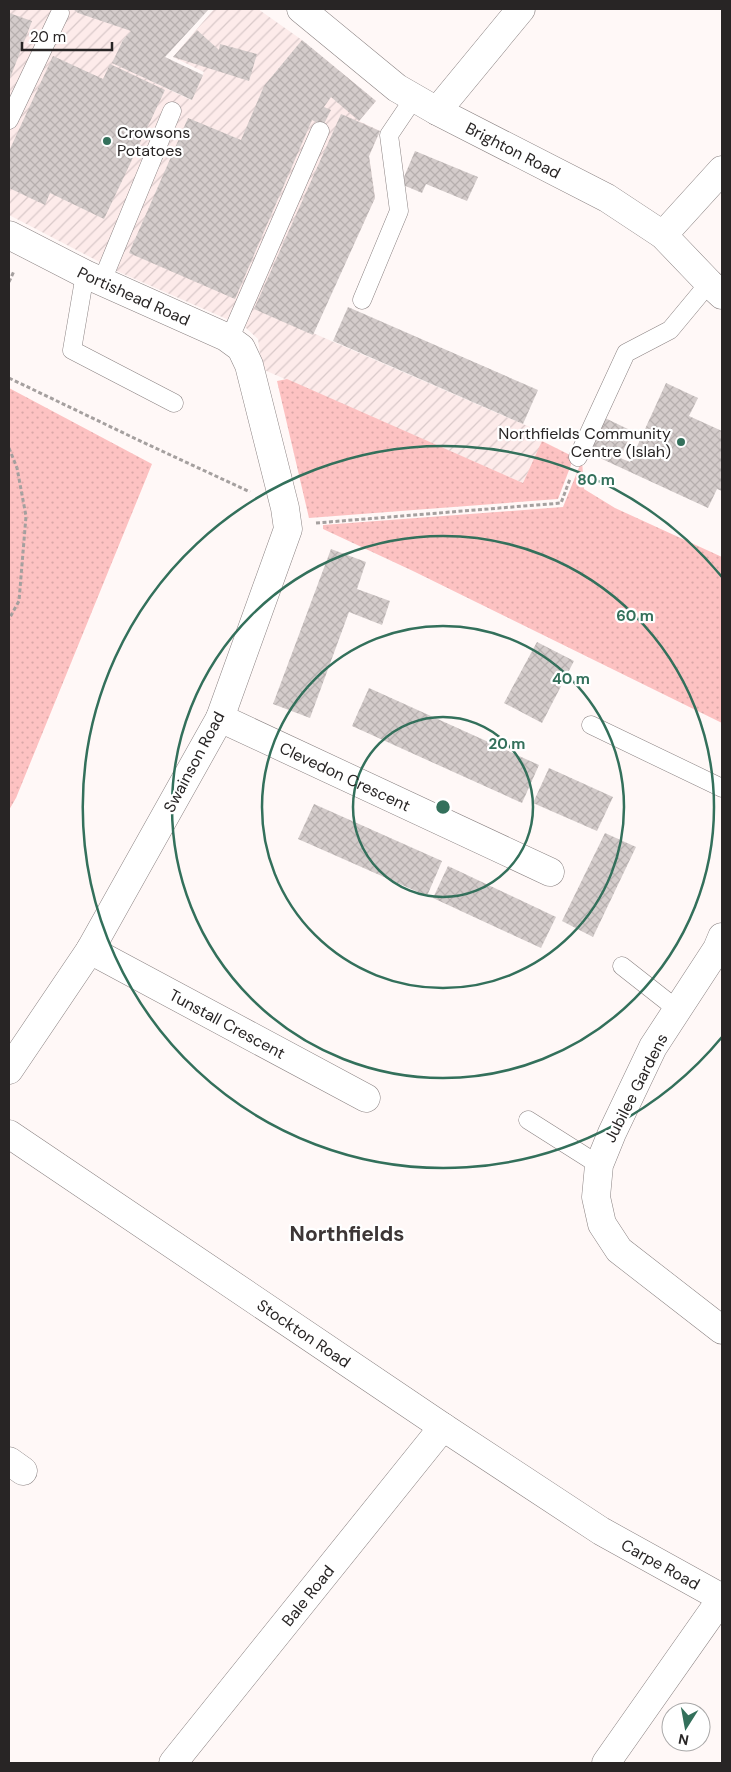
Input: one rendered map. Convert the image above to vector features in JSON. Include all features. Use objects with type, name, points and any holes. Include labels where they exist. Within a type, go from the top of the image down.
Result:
[{"type":"street","name":"Brighton Road","points":[[301,9],[397,88],[425,105],[607,198],[663,235],[716,289]]},
{"type":"street","points":[[425,105],[521,9]]},
{"type":"street","points":[[663,235],[722,170]]},
{"type":"street","name":"Portishead Road","points":[[9,235],[93,278],[229,340],[241,348],[249,365],[286,519]]},
{"type":"street","name":"Swainson Road","points":[[9,1070],[90,950],[220,718],[286,519]]},
{"type":"street","name":"Clevedon Crescent","points":[[220,718],[550,872]]},
{"type":"street","name":"Jubilee Gardens","points":[[722,937],[717,949],[653,1047],[599,1165],[596,1197],[602,1224],[619,1250],[722,1330]]},
{"type":"street","name":"Tunstall Crescent","points":[[90,950],[366,1098]]},
{"type":"street","name":"Stockton Road","points":[[9,1134],[443,1427],[601,1530]]},
{"type":"street","name":"Bale Road","points":[[173,1763],[443,1427]]},
{"type":"street","name":"Carpe Road","points":[[601,1530],[722,1598],[606,1763]]},
{"type":"lane","points":[[9,120],[60,13]]},
{"type":"lane","points":[[362,300],[398,211],[389,135],[425,105]]},
{"type":"lane","points":[[172,111],[93,278],[72,350],[174,403]]},
{"type":"lane","points":[[229,340],[320,131]]},
{"type":"lane","points":[[578,457],[626,353],[670,330],[716,289]]},
{"type":"lane","points":[[591,725],[722,788]]},
{"type":"lane","points":[[622,966],[678,1010]]},
{"type":"lane","points":[[528,1120],[599,1165]]},
{"type":"path","points":[[9,378],[134,438],[286,519],[311,523],[561,502],[578,457]]},
{"type":"path","points":[[9,448],[17,468],[26,516],[18,601],[9,619]]},
{"type":"shaded area","points":[[9,9],[152,9],[123,40],[113,63],[191,100],[204,72],[173,57],[214,9],[258,9],[302,40],[376,101],[359,121],[380,131],[369,156],[375,198],[313,333],[546,434],[523,483],[262,369],[258,339],[245,327],[119,272],[9,215]]},
{"type":"shaded area","points":[[287,379],[523,483],[542,441],[574,457],[558,499],[309,518],[277,381]]},
{"type":"shaded area","points":[[9,388],[152,464],[16,798],[9,810]]},
{"type":"shaded area","points":[[582,460],[584,489],[615,508],[722,557],[722,723],[413,571],[323,529],[323,525],[563,507]]},
{"type":"building","points":[[73,9],[209,9],[165,57],[203,75],[192,100],[112,63],[123,40],[131,31],[78,13]]},
{"type":"building","points":[[9,13],[32,21],[9,81]]},
{"type":"building","points":[[197,30],[219,50],[220,44],[257,54],[249,81],[173,57]]},
{"type":"building","points":[[302,40],[376,101],[359,121],[331,97],[324,107],[331,110],[323,126],[312,120],[235,299],[129,253],[188,118],[241,140],[264,86]]},
{"type":"building","points":[[53,56],[103,79],[110,64],[165,90],[104,219],[50,193],[45,205],[9,188],[9,151]]},
{"type":"building","points":[[341,114],[380,131],[369,156],[375,198],[313,335],[254,309]]},
{"type":"building","points":[[415,151],[478,177],[467,201],[426,184],[422,193],[401,184]]},
{"type":"building","points":[[348,307],[538,390],[523,424],[333,341]]},
{"type":"building","name":"Northfields Community Centre (Islah)","points":[[666,383],[698,398],[689,416],[722,431],[722,491],[717,489],[708,508],[589,453],[605,418],[632,431],[620,458],[630,462]]},
{"type":"building","points":[[331,549],[366,562],[357,589],[390,601],[382,625],[349,612],[310,718],[273,704]]},
{"type":"building","points":[[537,642],[574,661],[542,723],[504,703]]},
{"type":"building","points":[[369,688],[539,765],[522,803],[352,726]]},
{"type":"building","points":[[549,768],[613,797],[597,831],[533,803]]},
{"type":"building","points":[[314,804],[442,861],[427,896],[298,839]]},
{"type":"building","points":[[605,833],[636,847],[593,937],[562,921]]},
{"type":"building","points":[[448,866],[556,917],[541,948],[433,898]]},
{"type":"place","name":"Crowsons Potatoes","points":[[107,141]]},
{"type":"place","name":"Northfields Community Centre (Islah)","points":[[681,442]]},
{"type":"district","name":"Northfields","points":[[347,1234]]}]
